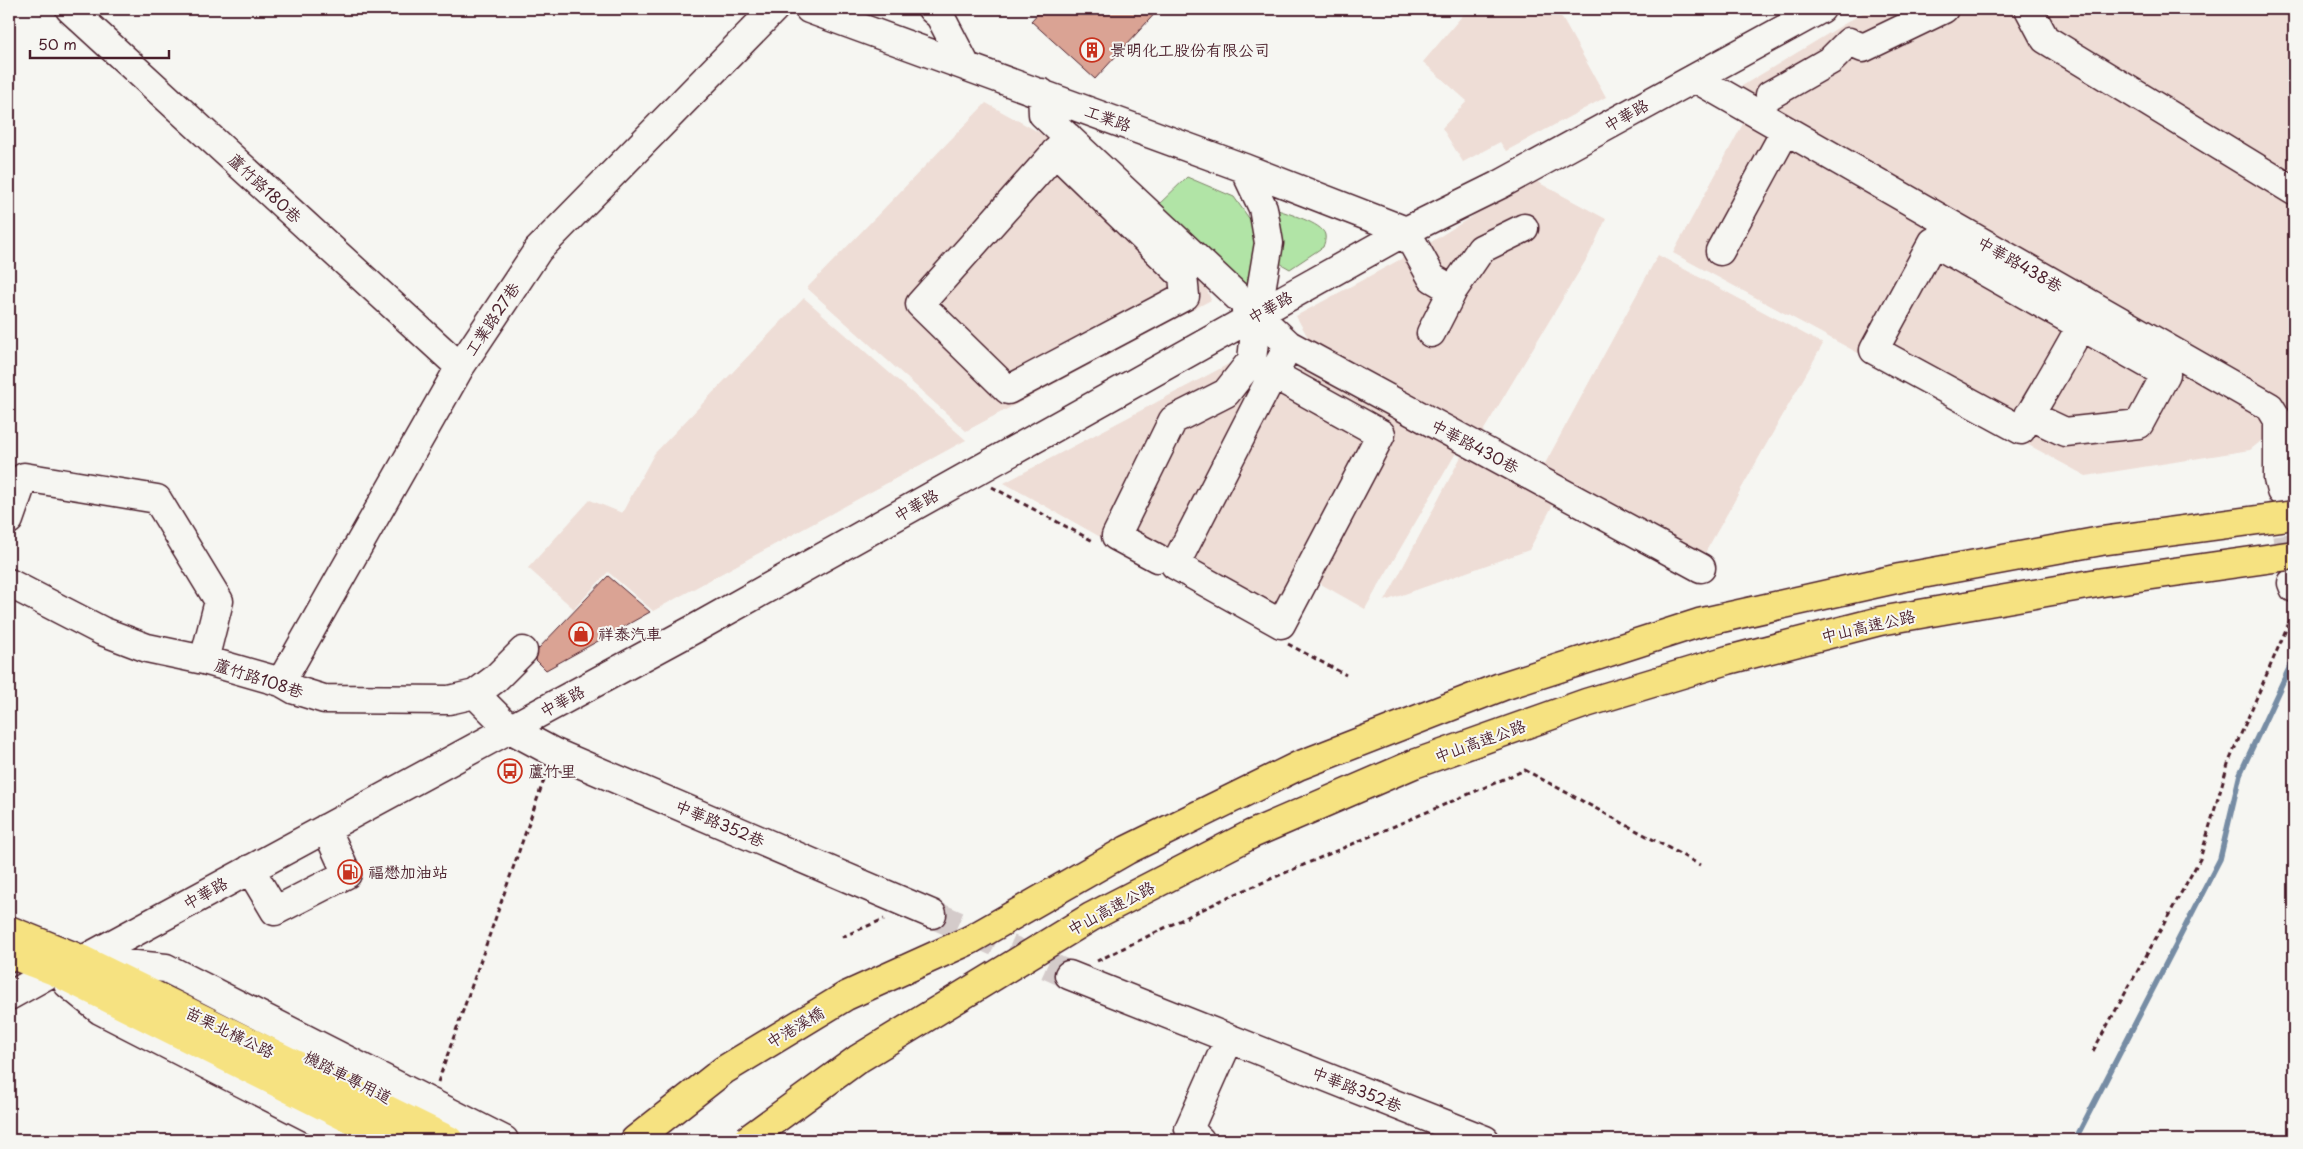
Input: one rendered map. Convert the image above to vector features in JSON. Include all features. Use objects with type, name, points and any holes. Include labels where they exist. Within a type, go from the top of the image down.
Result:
[{"type":"main road","name":"中港溪橋","points":[[635,1140],[724,1070],[846,996],[970,940],[1127,850],[1298,766],[1503,686],[1690,626],[1900,578],[2101,542],[2294,514]]},
{"type":"main road","name":"中山高速公路","points":[[748,1140],[858,1059],[1091,917],[1252,834],[1414,764],[1614,694],[1728,660],[1880,621],[2103,582],[2294,555]]},
{"type":"main road","name":"苗栗北橫公路","points":[[9,930],[83,960],[449,1140]]},
{"type":"main road","name":"苗栗北橫公路","points":[[9,954],[54,972],[392,1140]]},
{"type":"street","name":"蘆竹路180巷","points":[[70,9],[460,367]]},
{"type":"street","name":"工業路27巷","points":[[280,682],[460,367],[538,250],[774,9]]},
{"type":"street","name":"工業路","points":[[809,9],[965,64],[1244,168],[1406,231]]},
{"type":"street","points":[[932,9],[940,16],[965,64]]},
{"type":"street","name":"中華路","points":[[9,996],[54,972],[83,960],[705,624],[1406,231],[1501,184],[1695,78],[1789,16],[1821,9]]},
{"type":"street","points":[[1770,96],[1831,60],[1849,42],[1863,48],[1944,9]]},
{"type":"street","points":[[2038,13],[2045,39],[2294,191]]},
{"type":"street","name":"中華路438巷","points":[[1695,78],[1786,130],[2087,316],[2270,407],[2278,420],[2278,479],[2281,491]]},
{"type":"street","points":[[1042,93],[1043,114],[1062,145],[1183,276],[1185,296],[1008,390],[920,304],[1062,145]]},
{"type":"street","points":[[1720,251],[1786,130]]},
{"type":"street","name":"中華路430巷","points":[[1062,145],[1257,314],[1289,345],[1701,568]]},
{"type":"street","points":[[1157,558],[1116,536],[1173,420],[1226,393],[1252,360],[1257,314],[1269,243],[1263,208],[1244,168]]},
{"type":"street","points":[[1432,332],[1453,290],[1481,249],[1524,228]]},
{"type":"street","points":[[1406,231],[1432,278],[1453,290]]},
{"type":"street","points":[[2029,415],[2065,432],[2139,424],[2166,374],[2087,316],[1933,242],[1874,350],[2021,430],[2029,415],[2087,316]]},
{"type":"street","points":[[1273,374],[1381,434],[1281,624],[1175,565],[1273,374],[1289,345]]},
{"type":"street","points":[[9,520],[24,477],[157,500],[219,601],[204,660]]},
{"type":"street","name":"蘆竹路108巷","points":[[9,583],[102,631],[147,648],[204,660],[280,682],[295,690],[324,699],[449,700],[476,694]]},
{"type":"street","points":[[510,730],[476,694],[522,651]]},
{"type":"street","name":"中華路352巷","points":[[510,730],[553,752],[932,914]]},
{"type":"street","points":[[250,869],[272,906],[345,868],[326,828]]},
{"type":"street","points":[[83,960],[166,968],[504,1140]]},
{"type":"street","name":"機踏車專用道","points":[[83,960],[148,975],[474,1140]]},
{"type":"street","points":[[54,972],[91,1027],[320,1140]]},
{"type":"street","points":[[54,972],[100,1010],[354,1140]]},
{"type":"street","name":"中華路352巷","points":[[1069,975],[1485,1140]]},
{"type":"street","points":[[1200,1140],[1189,1130],[1229,1039]]},
{"type":"path","points":[[2093,1051],[2200,858],[2228,764],[2294,611]]},
{"type":"path","points":[[431,1102],[553,752]]},
{"type":"path","points":[[1069,975],[1224,899],[1525,770],[1700,865]]},
{"type":"path","points":[[842,937],[892,915],[902,901]]},
{"type":"shaded area","points":[[1468,9],[1557,9],[1606,97],[1506,151],[1500,142],[1463,162],[1442,128],[1467,101],[1423,62]]},
{"type":"shaded area","points":[[1869,9],[2294,9],[2294,415],[1732,92]]},
{"type":"shaded area","points":[[986,103],[1062,145],[1201,274],[1211,300],[966,431],[807,288]]},
{"type":"shaded area","points":[[1744,122],[1838,178],[2262,412],[2267,436],[2250,450],[2086,476],[1673,253]]},
{"type":"shaded area","points":[[1532,179],[1606,219],[1589,255],[1479,438],[1316,352],[1296,316],[1423,247]]},
{"type":"shaded area","points":[[1658,255],[1823,344],[1701,560],[1541,471]]},
{"type":"shaded area","points":[[804,298],[966,440],[653,611],[608,572],[574,609],[528,568],[590,500],[622,513],[654,454]]},
{"type":"shaded area","points":[[1242,357],[1271,367],[1315,371],[1460,446],[1365,609],[1312,579],[1279,637],[1004,483]]},
{"type":"shaded area","points":[[1465,449],[1556,499],[1529,550],[1385,601]]},
{"type":"green space","points":[[1187,177],[1234,197],[1258,231],[1249,294],[1156,207]]},
{"type":"green space","points":[[1275,209],[1318,226],[1325,235],[1323,247],[1290,269],[1276,261]]},
{"type":"building","name":"景明化工股份有限公司","points":[[1042,9],[1159,9],[1095,79],[1031,21]]},
{"type":"building","name":"祥泰汽車","points":[[608,576],[650,612],[546,670],[536,660],[538,649]]},
{"type":"waterway","points":[[2075,1140],[2220,859],[2240,774],[2294,658]]},
{"type":"tunnel","points":[[2281,492],[2292,579]]},
{"type":"tunnel","points":[[932,914],[1069,975]]},
{"type":"place","name":"景明化工股份有限公司","points":[[1092,50]]},
{"type":"place","name":"祥泰汽車","points":[[581,634]]},
{"type":"place","name":"蘆竹里","points":[[510,771]]},
{"type":"place","name":"福懋加油站","points":[[350,872]]}]
